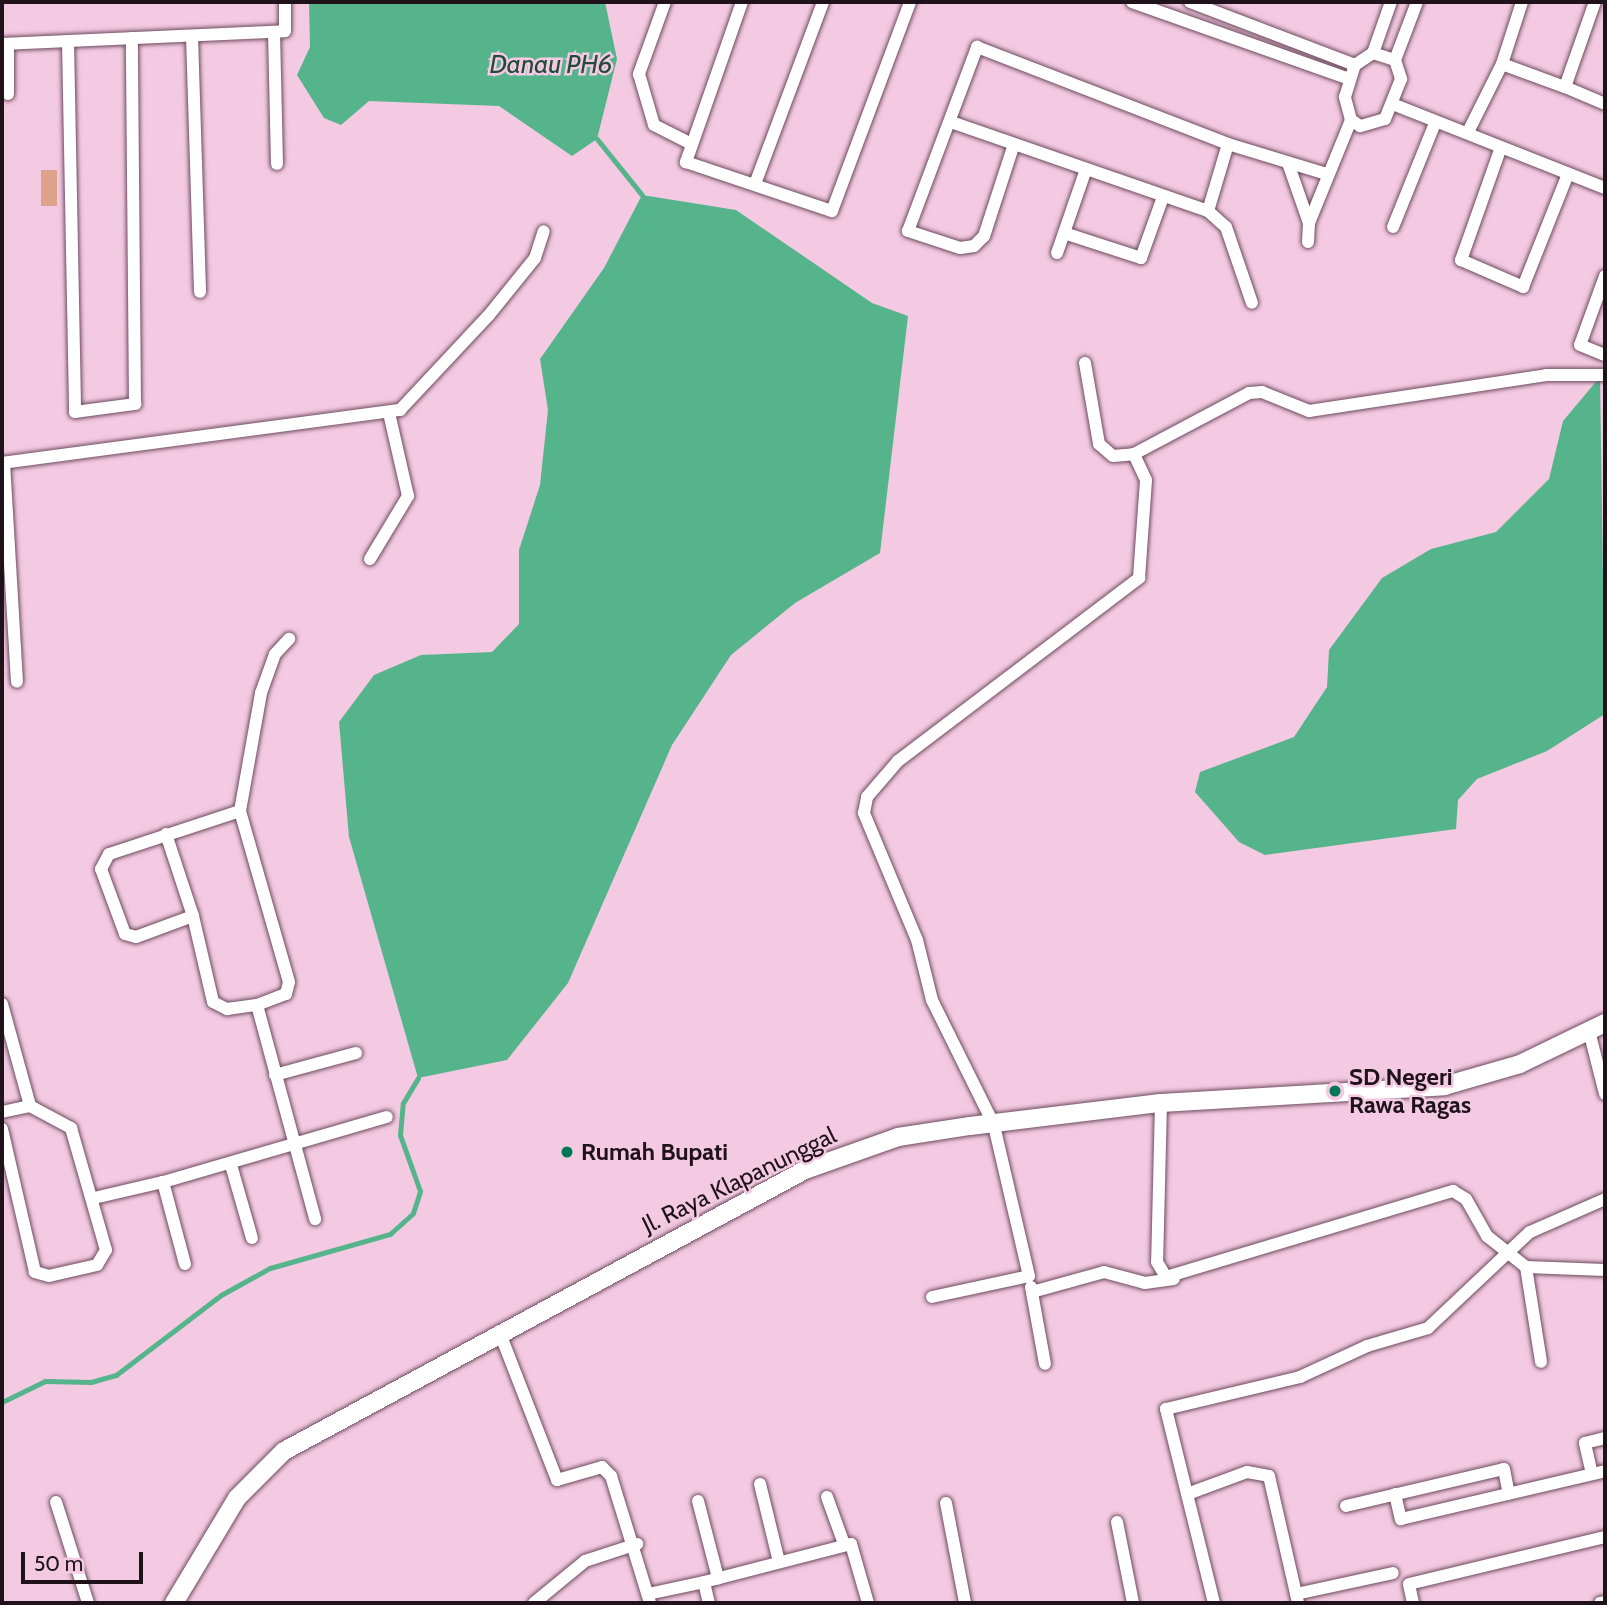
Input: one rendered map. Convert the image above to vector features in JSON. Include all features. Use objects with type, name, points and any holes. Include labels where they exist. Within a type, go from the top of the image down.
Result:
[{"type":"street","points":[[8,94],[5,44],[285,31],[285,2]]},
{"type":"street","points":[[665,2],[639,74],[654,125],[689,143]]},
{"type":"street","points":[[742,2],[689,143],[686,162],[832,211],[909,2]]},
{"type":"street","points":[[755,184],[823,2]]},
{"type":"street","points":[[1132,2],[1350,79]]},
{"type":"street","points":[[1190,2],[1355,65]]},
{"type":"street","points":[[1308,242],[1309,223],[1351,120],[1346,109],[1350,79],[1355,65],[1373,52],[1391,2]]},
{"type":"street","points":[[1351,120],[1375,125],[1395,105],[1401,79],[1395,60],[1417,2]]},
{"type":"street","points":[[1468,132],[1502,64],[1521,2]]},
{"type":"street","points":[[1564,87],[1595,2]]},
{"type":"street","points":[[274,32],[277,164]]},
{"type":"street","points":[[192,36],[200,292]]},
{"type":"street","points":[[68,41],[75,412],[135,404],[132,38]]},
{"type":"street","points":[[1013,147],[984,236],[974,246],[960,248],[908,231],[977,47],[1228,145],[1327,174]]},
{"type":"street","points":[[1373,52],[1395,60]]},
{"type":"street","points":[[1502,64],[1605,104]]},
{"type":"street","points":[[1395,105],[1435,123],[1468,132],[1500,150],[1605,188]]},
{"type":"street","points":[[951,122],[1085,173],[1208,211],[1226,227],[1252,303]]},
{"type":"street","points":[[1394,227],[1435,123]]},
{"type":"street","points":[[1208,211],[1228,145]]},
{"type":"street","points":[[1500,150],[1461,260],[1523,287],[1568,174]]},
{"type":"street","points":[[1288,163],[1309,223]]},
{"type":"street","points":[[1057,253],[1085,173]]},
{"type":"street","points":[[1064,233],[1141,258],[1163,197]]},
{"type":"street","points":[[17,682],[3,463],[389,413],[429,386],[534,258],[544,231]]},
{"type":"street","points":[[1605,276],[1580,345],[1605,355]]},
{"type":"street","points":[[1085,363],[1099,444],[1113,456],[1134,454],[1249,393],[1262,392],[1309,411],[1545,375],[1605,375]]},
{"type":"street","points":[[370,559],[408,496],[389,413]]},
{"type":"street","points":[[1045,1364],[1029,1276],[994,1125],[932,1000],[917,940],[864,813],[867,797],[898,761],[1139,578],[1146,480],[1134,454]]},
{"type":"street","points":[[166,834],[193,916],[213,1002],[227,1009],[257,1005],[286,994],[289,982],[240,811],[261,693],[275,654],[289,639]]},
{"type":"street","points":[[193,916],[129,936],[101,869],[109,854],[240,811]]},
{"type":"street","points":[[2,1004],[30,1107]]},
{"type":"street","points":[[257,1005],[315,1219]]},
{"type":"street","points":[[1597,1027],[1605,1094]]},
{"type":"street","name":"Jl. Raya Klapanunggal","points":[[174,1603],[237,1498],[284,1451],[499,1331],[805,1170],[898,1137],[1161,1103],[1444,1086],[1520,1064],[1597,1027]]},
{"type":"street","points":[[275,1075],[356,1054]]},
{"type":"street","points":[[1161,1103],[1157,1262],[1174,1279]]},
{"type":"street","points":[[2,1112],[30,1107],[71,1128],[94,1198],[103,1259],[61,1274],[35,1272],[2,1129]]},
{"type":"street","points":[[94,1198],[231,1165],[293,1142],[387,1117]]},
{"type":"street","points":[[231,1165],[252,1238]]},
{"type":"street","points":[[163,1182],[185,1264]]},
{"type":"street","points":[[1032,1292],[1104,1272],[1145,1283],[1174,1279],[1442,1191],[1460,1192],[1487,1236],[1526,1268],[1605,1270]]},
{"type":"street","points":[[1214,1603],[1190,1493],[1166,1409],[1300,1377],[1428,1328],[1530,1232],[1605,1199]]},
{"type":"street","points":[[1526,1268],[1541,1362]]},
{"type":"street","points":[[932,1297],[1029,1276]]},
{"type":"street","points":[[499,1331],[556,1480],[606,1469],[637,1544],[649,1599],[844,1545],[855,1548],[868,1603]]},
{"type":"street","points":[[1592,1474],[1585,1443],[1605,1438]]},
{"type":"street","points":[[1346,1506],[1504,1469],[1509,1493]]},
{"type":"street","points":[[1395,1494],[1401,1519],[1605,1471]]},
{"type":"street","points":[[1190,1493],[1247,1472],[1269,1476],[1297,1599],[1393,1573]]},
{"type":"street","points":[[760,1484],[779,1562]]},
{"type":"street","points":[[827,1497],[844,1545]]},
{"type":"street","points":[[698,1501],[718,1578]]},
{"type":"street","points":[[56,1503],[88,1603]]},
{"type":"street","points":[[946,1503],[965,1603]]},
{"type":"street","points":[[1117,1522],[1133,1603]]},
{"type":"street","points":[[1413,1603],[1409,1584],[1605,1537]]},
{"type":"street","points":[[534,1603],[578,1565],[637,1544]]},
{"type":"street","points":[[704,1583],[709,1603]]},
{"type":"shaded area","points":[[41,170],[57,170],[57,206],[41,206]]},
{"type":"water","name":"Danau PH6","points":[[309,2],[605,2],[617,59],[597,139],[572,156],[499,106],[369,101],[341,125],[324,118],[297,75],[310,47]]},
{"type":"water","points":[[642,195],[736,210],[872,303],[908,316],[880,553],[795,603],[731,655],[672,745],[568,983],[507,1060],[418,1078],[349,837],[339,722],[374,675],[421,655],[492,652],[519,624],[519,550],[540,485],[548,410],[540,359],[604,268]]},
{"type":"water","points":[[1600,377],[1605,714],[1547,751],[1477,779],[1458,800],[1456,829],[1265,855],[1239,842],[1195,792],[1200,772],[1294,737],[1327,687],[1329,650],[1382,578],[1431,549],[1496,532],[1549,479],[1563,421]]},
{"type":"waterway","points":[[597,139],[642,195]]},
{"type":"waterway","points":[[2,1402],[45,1381],[91,1382],[116,1375],[221,1295],[270,1268],[390,1234],[413,1213],[420,1191],[400,1135],[403,1103],[418,1078]]},
{"type":"place","name":"SD Negeri Rawa Ragas","points":[[1335,1091]]},
{"type":"place","name":"Rumah Bupati","points":[[567,1152]]}]
